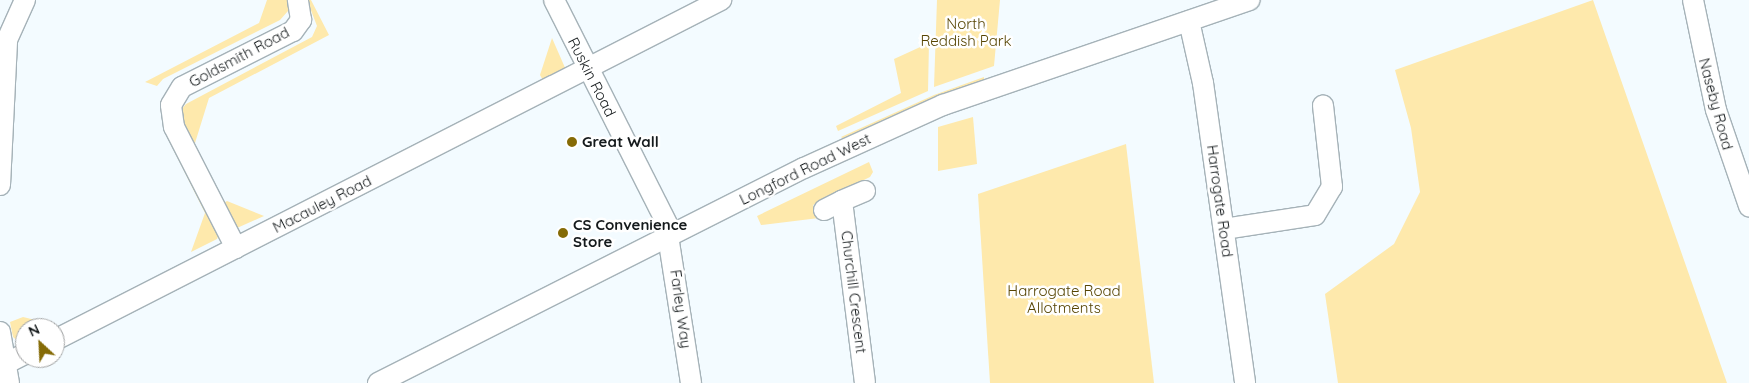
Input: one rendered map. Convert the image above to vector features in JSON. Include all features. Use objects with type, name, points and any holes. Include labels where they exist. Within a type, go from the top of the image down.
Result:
[{"type":"street","points":[[0,185],[6,40],[25,0]]},
{"type":"street","name":"Goldsmith Road","points":[[236,248],[174,127],[171,105],[182,87],[292,31],[302,20],[298,0]]},
{"type":"street","name":"Ruskin Road","points":[[554,0],[670,235]]},
{"type":"street","name":"Macauley Road","points":[[65,335],[721,0]]},
{"type":"street","name":"Longford Road West","points":[[378,383],[670,235],[943,105],[1250,0]]},
{"type":"street","name":"Naseby Road","points":[[1693,0],[1716,110],[1749,206]]},
{"type":"street","name":"Harrogate Road","points":[[1189,21],[1203,83],[1244,383]]},
{"type":"street","points":[[1224,229],[1315,215],[1332,187],[1323,105]]},
{"type":"street","points":[[824,210],[864,191]]},
{"type":"street","name":"Churchill Crescent","points":[[842,201],[865,383]]},
{"type":"street","name":"Farley Way","points":[[670,235],[691,383]]},
{"type":"street","points":[[0,332],[7,373]]},
{"type":"green space","points":[[267,0],[290,0],[288,11],[280,20],[163,79],[157,86],[145,82],[259,23]]},
{"type":"green space","points":[[307,0],[311,0],[329,35],[209,98],[195,143],[191,144],[182,126],[181,110],[186,104],[312,37],[317,26]]},
{"type":"green space","name":"North Reddish Park","points":[[937,0],[1000,0],[994,66],[934,87]]},
{"type":"green space","points":[[1593,0],[1727,383],[1338,383],[1325,294],[1394,244],[1420,192],[1411,128],[1395,70]]},
{"type":"green space","points":[[552,38],[566,70],[544,82],[540,75]]},
{"type":"green space","points":[[929,43],[928,91],[838,131],[836,126],[901,93],[894,59]]},
{"type":"green space","points":[[984,77],[984,81],[845,140],[841,137],[934,95]]},
{"type":"green space","points":[[973,117],[977,164],[938,171],[938,127]]},
{"type":"green space","points":[[168,129],[219,234],[217,239],[191,252],[205,213],[164,131]]},
{"type":"green space","name":"Harrogate Road Allotments","points":[[1126,144],[1154,383],[990,383],[978,194]]},
{"type":"green space","points":[[869,162],[873,172],[870,177],[813,205],[819,218],[761,225],[757,216]]},
{"type":"green space","points":[[227,201],[264,216],[237,228],[222,204]]},
{"type":"green space","points":[[15,320],[15,339],[13,337],[10,322]]},
{"type":"place","name":"Great Wall","points":[[572,142]]},
{"type":"place","name":"CS Convenience Store","points":[[563,233]]}]
